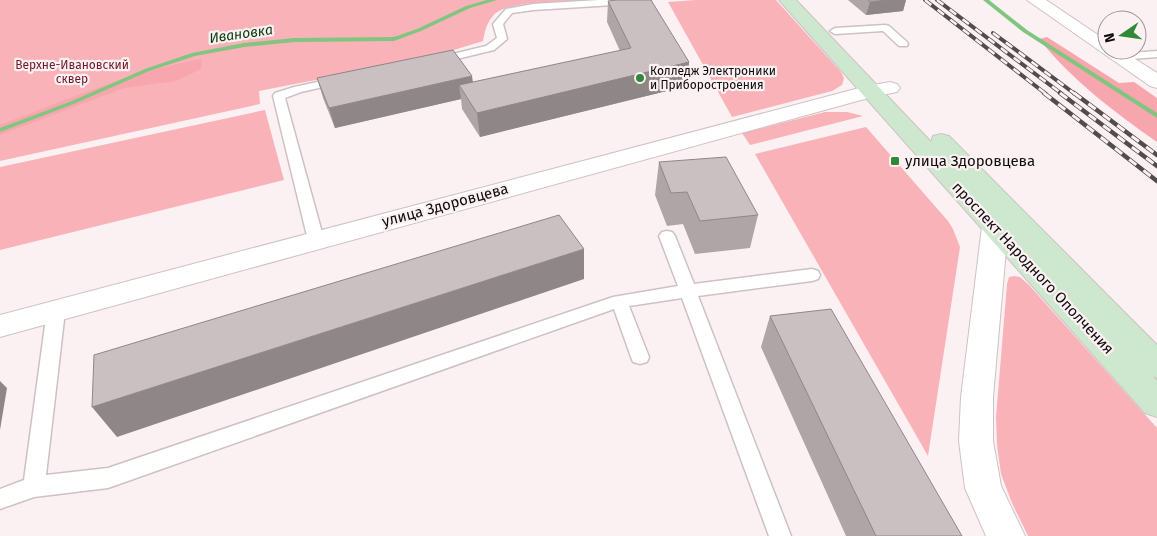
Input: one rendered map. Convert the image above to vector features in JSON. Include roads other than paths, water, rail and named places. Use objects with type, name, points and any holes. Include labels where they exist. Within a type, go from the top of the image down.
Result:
[{"type":"street","name":"проспект Народного Ополчения","points":[[787,0],[1157,364]]},
{"type":"street","name":"проспект Народного Ополчения","points":[[805,0],[835,31],[880,90],[995,228],[1157,403]]},
{"type":"street","points":[[1035,0],[1097,42]]},
{"type":"street","points":[[1124,60],[1157,82]]},
{"type":"street","name":"улица Здоровцева","points":[[0,326],[880,90]]},
{"type":"street","points":[[995,228],[976,397],[976,441],[983,488],[1006,536]]},
{"type":"lane","points":[[429,63],[490,48],[502,39],[498,24],[509,11],[533,7],[646,0]]},
{"type":"lane","points":[[835,31],[885,28],[904,44]]},
{"type":"lane","points":[[316,240],[279,96],[298,89],[354,78]]},
{"type":"lane","points":[[667,236],[780,536]]},
{"type":"lane","points":[[0,499],[34,488],[108,478],[619,302],[812,275]]},
{"type":"lane","points":[[619,302],[640,357]]},
{"type":"lane","points":[[34,488],[56,311]]},
{"type":"waterway","name":"Ивановка","points":[[0,130],[74,102],[147,70],[194,54],[244,45],[295,40],[394,39],[419,30],[468,7],[494,0]]},
{"type":"waterway","points":[[986,0],[1025,31],[1157,116]]},
{"type":"railway","points":[[925,0],[1046,94]]},
{"type":"railway","points":[[937,0],[1062,94]]},
{"type":"railway","points":[[993,33],[1075,94]]},
{"type":"railway","points":[[1044,93],[1157,181]]},
{"type":"railway","points":[[1060,93],[1157,166]]},
{"type":"railway","points":[[1074,93],[1157,155]]},
{"type":"place","name":"Колледж Электроники и Приборостроения","points":[[640,78]]},
{"type":"place","name":"улица Здоровцева","points":[[895,161]]},
{"type":"park label","name":"Верхне-Ивановский сквер","points":[[72,72]]}]
